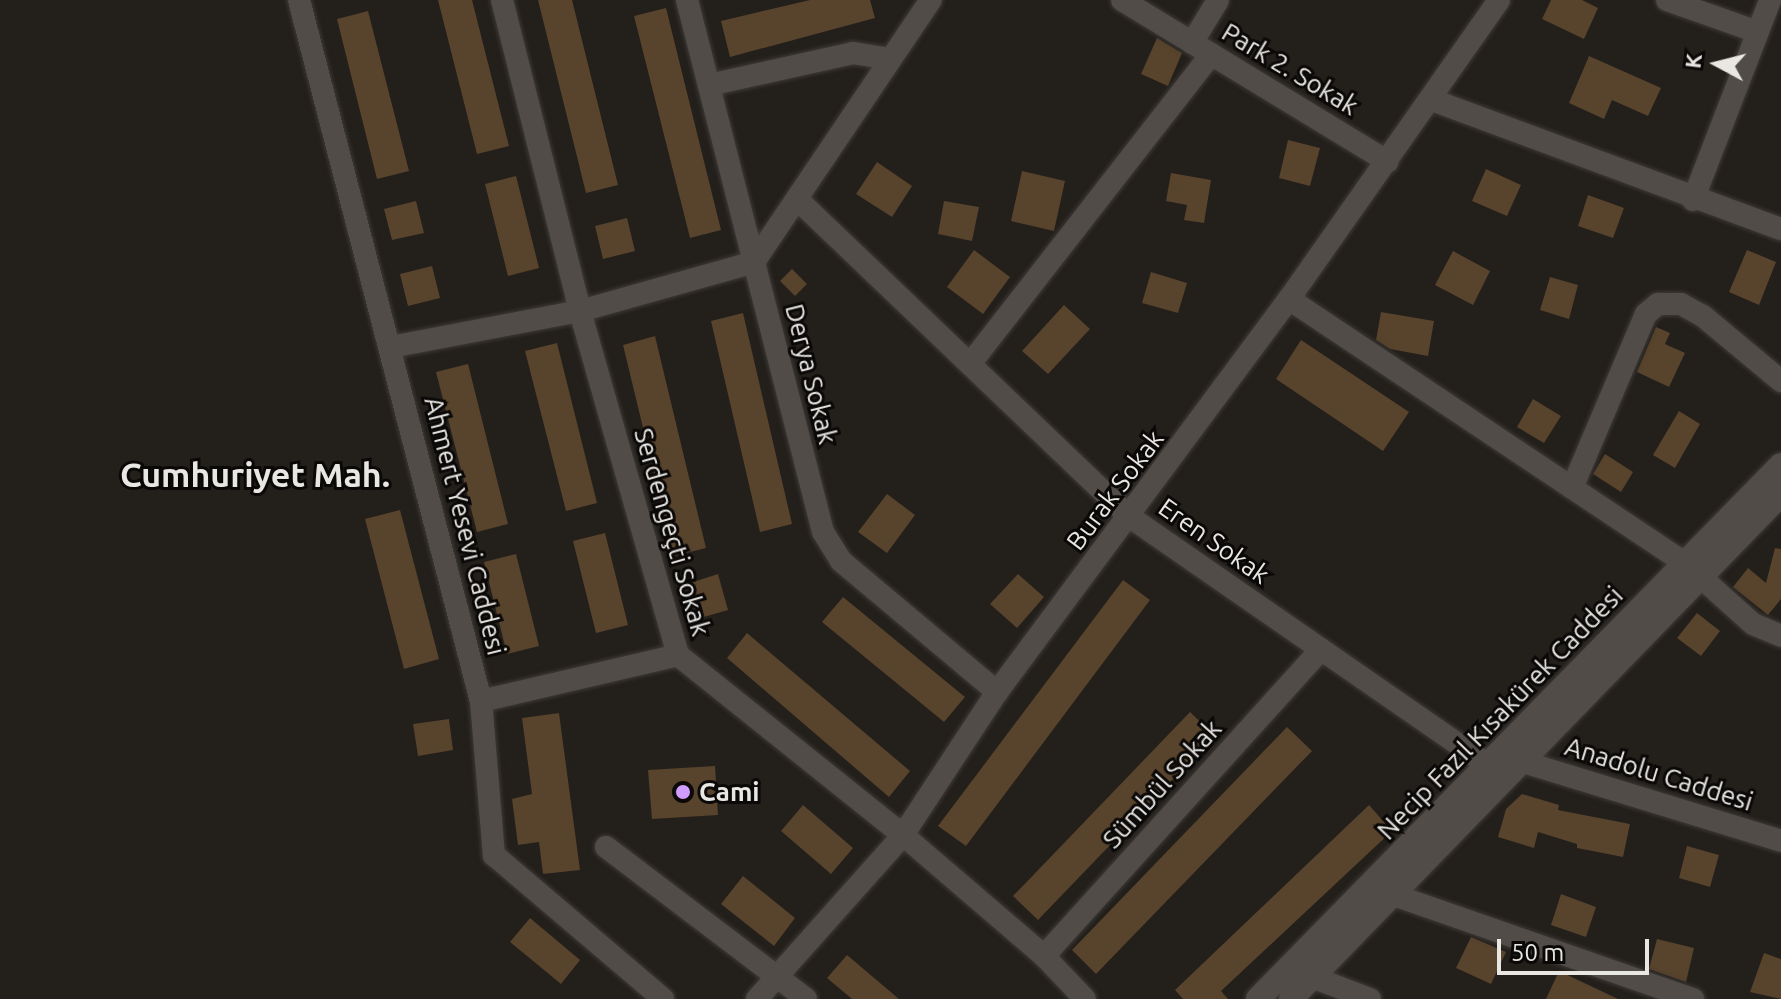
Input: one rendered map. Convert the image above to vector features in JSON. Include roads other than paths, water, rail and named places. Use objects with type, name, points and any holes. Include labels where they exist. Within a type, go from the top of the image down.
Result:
[{"type":"street","name":"Ahmert Yesevi Caddesi","points":[[302,0],[481,701],[494,855],[663,999]]},
{"type":"street","name":"Serdengeçti Sokak","points":[[502,0],[580,311],[678,655],[903,835],[1044,956],[1085,999]]},
{"type":"street","name":"Derya Sokak","points":[[687,0],[829,544],[841,561],[997,692]]},
{"type":"street","points":[[391,347],[580,311],[754,262],[931,0]]},
{"type":"street","name":"Park 2. Sokak","points":[[1122,0],[1388,162]]},
{"type":"street","points":[[970,364],[1202,48],[1218,0]]},
{"type":"street","name":"Burak Sokak","points":[[757,999],[903,835],[997,692],[1289,299],[1432,100],[1499,0]]},
{"type":"street","points":[[1667,0],[1758,32]]},
{"type":"street","points":[[1693,200],[1770,0]]},
{"type":"street","points":[[709,85],[853,53],[890,59]]},
{"type":"street","points":[[1432,100],[1693,200],[1781,229]]},
{"type":"street","name":"Eren Sokak","points":[[797,199],[1130,517],[1488,765]]},
{"type":"street","points":[[1289,299],[1692,570],[1741,616],[1781,636]]},
{"type":"street","points":[[1572,488],[1646,314],[1658,304],[1681,304],[1703,316],[1781,381]]},
{"type":"street","name":"Necip Fazıl Kısakürek Caddesi","points":[[1291,999],[1520,761],[1692,570],[1781,465]]},
{"type":"street","name":"Necip Fazıl Kısakürek Caddesi","points":[[1258,999],[1488,765],[1692,570],[1781,494]]},
{"type":"street","name":"Sümbül Sokak","points":[[1044,956],[1321,649]]},
{"type":"street","points":[[481,701],[678,655]]},
{"type":"street","name":"Anadolu Caddesi","points":[[1520,761],[1781,841]]},
{"type":"street","points":[[606,847],[806,999]]},
{"type":"street","points":[[1391,894],[1693,999]]},
{"type":"street","points":[[1312,977],[1370,999]]},
{"type":"place","name":"Cami","points":[[683,792]]},
{"type":"district","name":"Cumhuriyet Mah.","points":[[255,475]]}]
